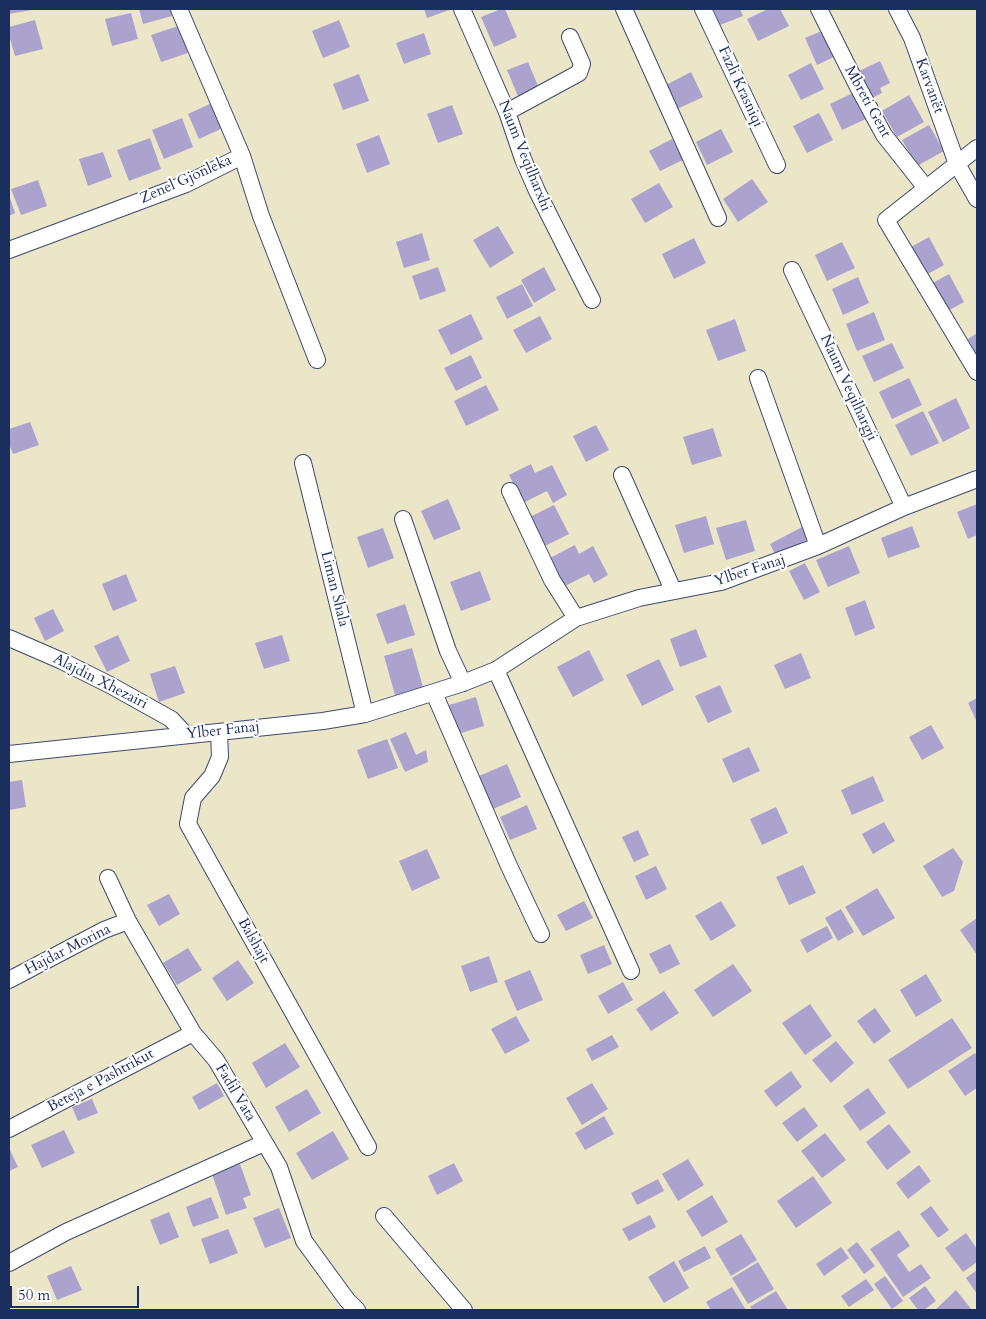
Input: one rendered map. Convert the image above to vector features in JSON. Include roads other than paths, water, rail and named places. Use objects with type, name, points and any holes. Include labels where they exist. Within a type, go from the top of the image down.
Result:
[{"type":"street","name":"Zenel Gjonleka","points":[[9,250],[186,184],[242,156],[179,9]]},
{"type":"street","name":"Naum Veqilharxhi","points":[[462,9],[507,112],[523,159],[537,191],[592,300]]},
{"type":"street","points":[[624,9],[718,218]]},
{"type":"street","name":"Fazli Krasniqi","points":[[703,9],[778,165]]},
{"type":"street","name":"Mbreti Gent","points":[[819,9],[884,135],[926,188]]},
{"type":"street","name":"Karvanët","points":[[897,9],[912,38],[957,164],[977,199]]},
{"type":"street","points":[[507,112],[579,74],[582,64],[570,37]]},
{"type":"street","points":[[977,148],[886,220],[977,372]]},
{"type":"street","points":[[242,156],[261,216],[317,360]]},
{"type":"street","name":"Naum Veqilhargji","points":[[792,270],[904,507]]},
{"type":"street","points":[[758,378],[818,546]]},
{"type":"street","name":"Liman Shala","points":[[303,463],[365,714]]},
{"type":"street","points":[[622,475],[673,590]]},
{"type":"street","name":"Ylber Fanaj","points":[[9,754],[322,721],[365,714],[434,693],[496,670],[576,618],[639,598],[721,582],[818,546],[904,507],[977,478]]},
{"type":"street","points":[[510,491],[552,580],[576,618]]},
{"type":"street","points":[[403,520],[448,651],[463,683]]},
{"type":"street","name":"Alajdin Xhezairi","points":[[9,638],[62,661],[110,685],[171,720],[186,735]]},
{"type":"street","points":[[496,670],[631,971]]},
{"type":"street","points":[[434,693],[509,866],[541,934]]},
{"type":"street","name":"Balshajt","points":[[219,732],[220,757],[212,776],[193,798],[188,824],[368,1147]]},
{"type":"street","name":"Fadil Vata","points":[[108,878],[128,921],[193,1033],[216,1060],[279,1167],[304,1241],[347,1300],[357,1310]]},
{"type":"street","name":"Hajdar Morina","points":[[9,980],[104,930],[128,921]]},
{"type":"street","name":"Beteja e Pashtrikut","points":[[9,1129],[193,1033]]},
{"type":"street","points":[[9,1263],[66,1232],[264,1143]]},
{"type":"street","points":[[384,1216],[464,1310]]}]
